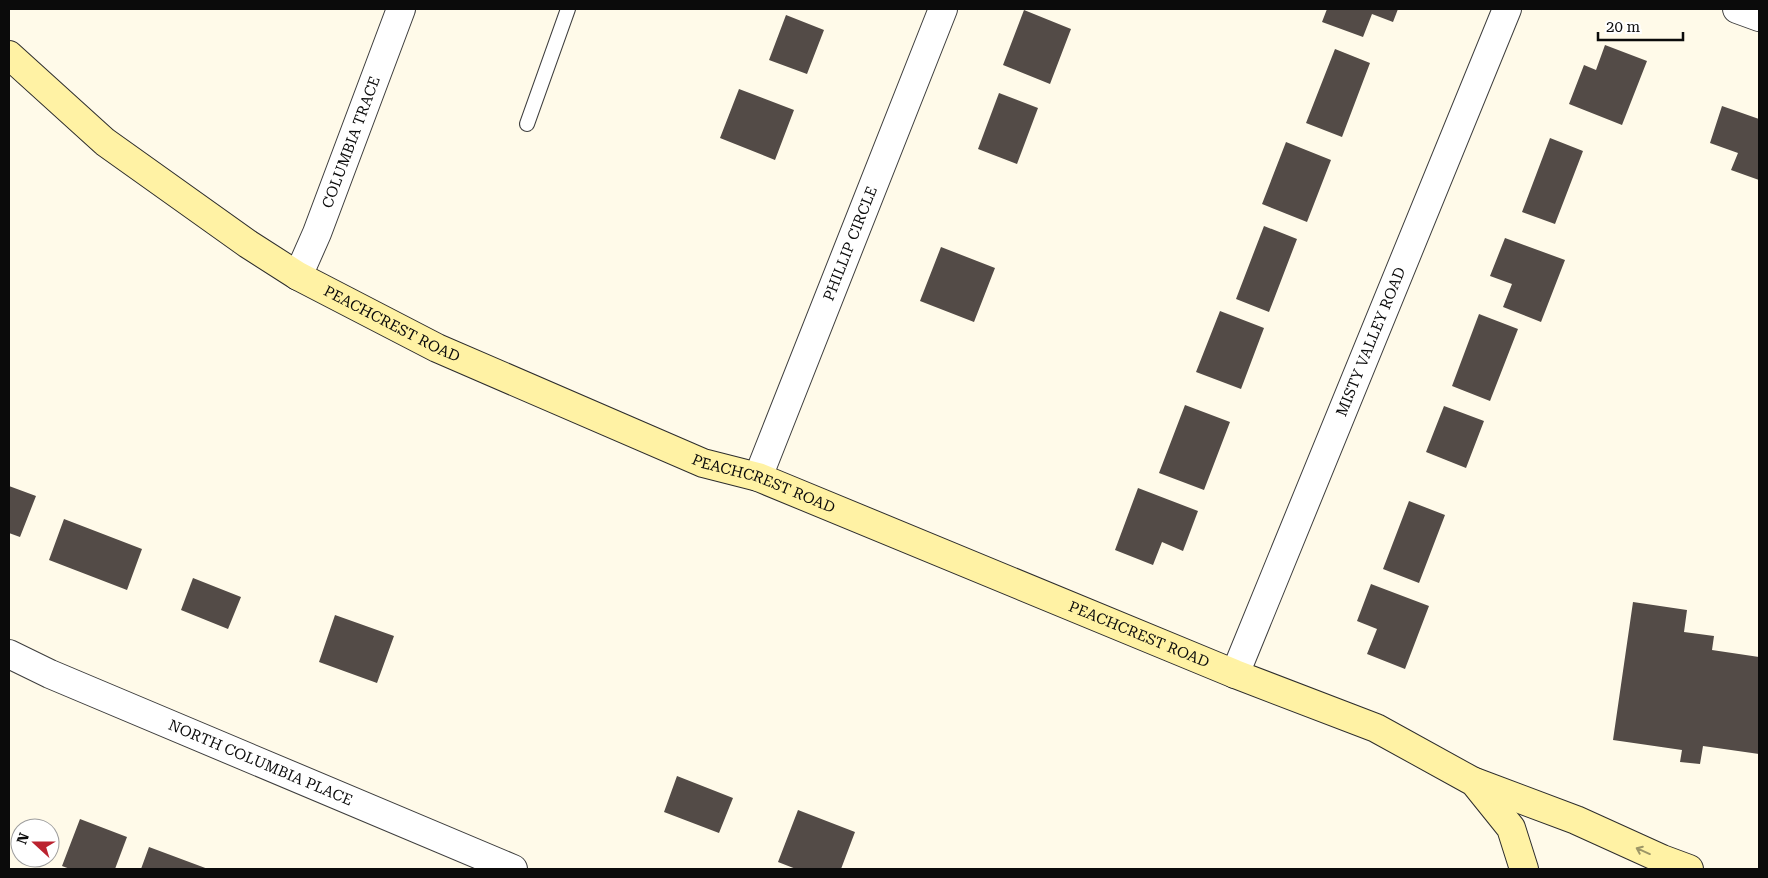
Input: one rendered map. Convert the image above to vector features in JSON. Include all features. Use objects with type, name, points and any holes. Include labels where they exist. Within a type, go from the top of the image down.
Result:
[{"type":"street","name":"COLUMBIA TRACE","points":[[298,276],[318,233],[401,9]]},
{"type":"street","name":"PHILLIP CIRCLE","points":[[758,476],[943,9]]},
{"type":"street","name":"MISTY VALLEY ROAD","points":[[1235,674],[1507,9]]},
{"type":"street","points":[[1737,9],[1759,17]]},
{"type":"street","name":"PEACHCREST ROAD","points":[[9,55],[105,142],[248,244],[298,276],[446,352],[703,463],[758,476],[1235,674],[1376,728],[1474,782],[1511,828],[1524,869]]},
{"type":"street","name":"NORTH COLUMBIA PLACE","points":[[9,654],[68,682],[513,869]]},
{"type":"street","points":[[1474,782],[1576,820],[1662,859],[1689,869]]},
{"type":"lane","points":[[527,124],[568,9]]},
{"type":"building","points":[[1327,9],[1398,9],[1393,22],[1372,14],[1363,37],[1322,22]]},
{"type":"building","points":[[1024,10],[1071,29],[1050,84],[1003,65]]},
{"type":"building","points":[[786,15],[824,30],[807,74],[769,60]]},
{"type":"building","points":[[1605,45],[1647,61],[1622,125],[1569,104],[1584,65],[1596,70]]},
{"type":"building","points":[[1335,49],[1370,63],[1342,137],[1306,123]]},
{"type":"building","points":[[739,89],[794,110],[775,160],[720,138]]},
{"type":"building","points":[[999,93],[1038,108],[1017,164],[978,149]]},
{"type":"building","points":[[1722,106],[1759,119],[1759,180],[1731,170],[1738,153],[1710,143]]},
{"type":"building","points":[[1550,138],[1583,151],[1555,224],[1522,212]]},
{"type":"building","points":[[1286,142],[1331,160],[1307,222],[1262,204]]},
{"type":"building","points":[[1264,226],[1297,239],[1269,312],[1236,299]]},
{"type":"building","points":[[1505,238],[1565,260],[1541,322],[1503,307],[1512,284],[1490,276]]},
{"type":"building","points":[[941,247],[995,268],[974,322],[920,301]]},
{"type":"building","points":[[1220,311],[1264,328],[1241,389],[1196,372]]},
{"type":"building","points":[[1479,314],[1518,329],[1490,401],[1452,386]]},
{"type":"building","points":[[1185,405],[1230,422],[1204,490],[1159,473]]},
{"type":"building","points":[[1444,406],[1484,421],[1466,468],[1426,452]]},
{"type":"building","points":[[9,486],[36,496],[20,537],[9,533]]},
{"type":"building","points":[[1138,488],[1198,511],[1183,551],[1162,542],[1153,565],[1115,550]]},
{"type":"building","points":[[1409,501],[1445,515],[1419,583],[1383,569]]},
{"type":"building","points":[[64,519],[142,549],[127,590],[49,560]]},
{"type":"building","points":[[193,578],[241,597],[228,629],[181,610]]},
{"type":"building","points":[[1371,584],[1429,606],[1405,669],[1367,654],[1377,629],[1357,621]]},
{"type":"building","points":[[1633,602],[1687,610],[1684,632],[1714,636],[1712,650],[1759,657],[1759,754],[1703,746],[1700,764],[1680,762],[1682,750],[1613,740]]},
{"type":"building","points":[[335,615],[394,636],[377,683],[319,662]]},
{"type":"building","points":[[677,776],[733,798],[719,833],[664,812]]},
{"type":"building","points":[[798,810],[855,832],[841,869],[796,869],[778,862]]},
{"type":"building","points":[[80,819],[127,837],[115,869],[70,869],[62,866]]},
{"type":"building","points":[[149,847],[208,869],[141,869]]}]
